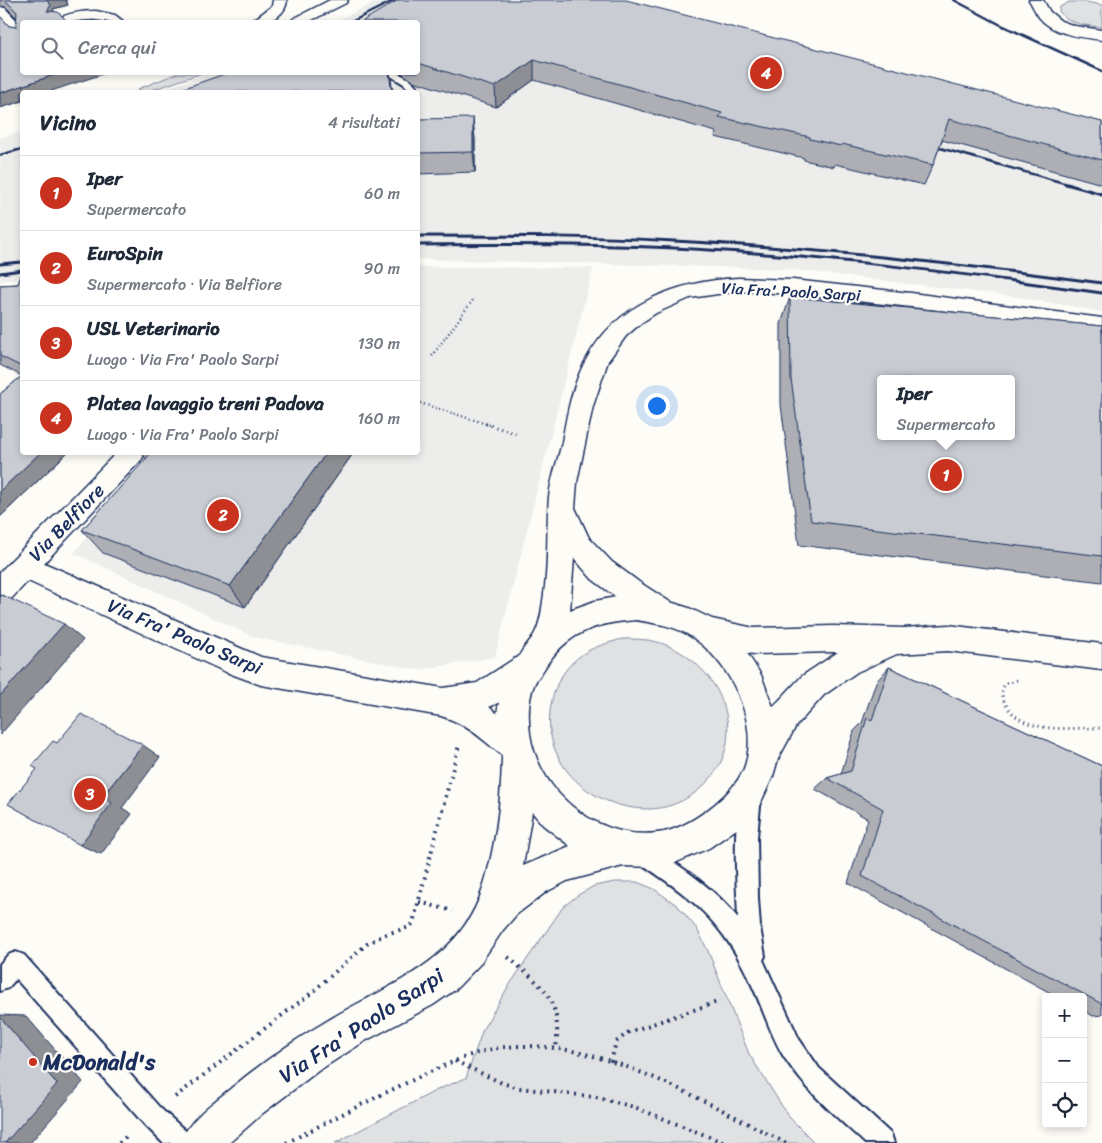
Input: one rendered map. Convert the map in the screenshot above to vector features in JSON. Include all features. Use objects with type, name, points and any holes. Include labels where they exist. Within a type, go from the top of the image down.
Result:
[{"type":"street","points":[[263,20],[280,8],[280,0]]},
{"type":"street","points":[[302,20],[341,0]]},
{"type":"street","points":[[1041,2],[1044,13],[1051,20],[1102,40]]},
{"type":"street","points":[[0,11],[20,32]]},
{"type":"street","points":[[69,20],[83,16],[100,15],[112,20]]},
{"type":"street","points":[[1076,31],[1102,35]]},
{"type":"street","points":[[7,38],[20,35]]},
{"type":"street","name":"Via Fra' Paolo Sarpi","points":[[546,642],[556,614],[561,585],[562,507],[565,481],[589,379],[606,344],[627,322],[648,308],[673,296],[702,288],[729,285],[790,287],[977,308],[1102,326]]},
{"type":"street","name":"Via Belfiore","points":[[0,591],[130,455]]},
{"type":"street","name":"Via Fra' Paolo Sarpi","points":[[562,507],[569,529],[585,555],[632,593],[667,612]]},
{"type":"street","name":"Via Fra' Paolo Sarpi","points":[[23,566],[230,659],[261,671],[441,702],[471,711],[516,751],[518,796],[512,844],[502,884],[490,918]]},
{"type":"street","points":[[759,770],[762,720],[750,684],[731,652],[705,630],[692,622],[667,612],[636,608],[599,612],[569,623],[546,642],[525,669],[515,690],[511,723],[516,751],[530,783],[556,815],[572,829],[602,845],[630,850],[656,850],[678,845],[702,834],[736,809],[759,770],[782,719],[813,684],[852,659],[873,650],[904,641]]},
{"type":"street","points":[[705,630],[754,641],[834,639],[904,641],[948,638],[1102,657]]},
{"type":"street","name":"Via Fra' Paolo Sarpi","points":[[441,702],[460,702],[482,695],[512,679],[525,669]]},
{"type":"street","name":"Via Fra' Paolo Sarpi","points":[[200,1143],[218,1125],[270,1084],[342,1034],[395,1007],[442,977],[462,957],[490,918],[524,886],[543,873],[568,863],[630,850]]},
{"type":"lane","points":[[395,75],[402,78],[414,90]]},
{"type":"lane","points":[[757,970],[750,927],[746,853],[749,807],[759,770]]},
{"type":"lane","points":[[630,850],[686,882],[718,910],[732,927],[757,970],[791,1047],[811,1076],[882,1143]]},
{"type":"lane","points":[[0,980],[16,963],[152,1116],[180,1143]]},
{"type":"path","points":[[432,356],[473,300]]},
{"type":"path","points":[[420,403],[518,434]]},
{"type":"path","points":[[1019,680],[1007,682],[1002,686],[1001,693],[1008,708],[1025,721],[1056,730],[1102,728]]},
{"type":"path","points":[[119,1143],[310,994],[367,944],[386,934],[410,927],[415,918],[460,740]]},
{"type":"path","points":[[419,902],[435,905],[454,912]]},
{"type":"path","points":[[520,967],[539,985],[552,1002],[558,1020],[556,1049]]},
{"type":"path","points":[[611,1062],[616,1042],[629,1032],[720,1001]]},
{"type":"path","points":[[286,1143],[378,1096],[455,1061],[480,1052],[500,1048],[538,1046],[611,1062],[666,1082],[786,1143]]},
{"type":"path","points":[[455,1061],[485,1076],[518,1088],[593,1096],[622,1103],[676,1122],[725,1143]]},
{"type":"shaded area","points":[[379,0],[560,0],[1102,138],[1102,312],[1018,297],[787,269],[420,259],[420,90],[162,90],[203,75],[420,75],[420,20],[338,20]]},
{"type":"shaded area","points":[[1069,2],[1086,2],[1102,5],[1102,27],[1078,24],[1067,19],[1059,11],[1060,7]]},
{"type":"shaded area","points":[[173,75],[196,75],[152,90],[138,89]]},
{"type":"shaded area","points":[[20,133],[20,278],[0,281],[0,138]]},
{"type":"shaded area","points":[[420,267],[593,268],[495,657],[418,670],[254,637],[74,553],[154,455],[420,455]]},
{"type":"shaded area","points":[[622,639],[639,639],[655,642],[666,645],[685,655],[701,668],[714,685],[723,703],[727,722],[727,742],[721,762],[709,780],[697,792],[675,804],[650,809],[628,807],[607,801],[588,790],[572,776],[560,760],[552,740],[549,719],[553,696],[557,684],[564,673],[578,658],[588,651]]},
{"type":"shaded area","points":[[615,882],[637,882],[654,889],[678,906],[697,929],[708,951],[749,1054],[789,1117],[815,1143],[335,1143],[439,1089],[466,1078],[483,1029],[508,987],[563,907],[578,895],[594,886]]},
{"type":"building","points":[[5,0],[46,0],[51,5],[47,11],[58,12],[66,20],[20,20],[20,75],[54,75],[0,93],[0,16],[9,26],[16,27],[17,12]]},
{"type":"building","points":[[398,0],[626,0],[1102,122],[1102,160],[949,119],[933,165],[842,144],[841,146],[810,139],[810,137],[719,117],[722,113],[534,60],[495,87],[420,64],[420,20],[364,20]]},
{"type":"building","points":[[221,75],[389,75],[392,90],[179,90]]},
{"type":"building","points":[[473,118],[473,152],[420,153],[420,119]]},
{"type":"building","points":[[20,278],[20,366],[0,356],[0,285],[18,284]]},
{"type":"building","points":[[790,297],[1102,326],[1102,556],[811,521],[791,379]]},
{"type":"building","points":[[20,378],[20,455],[38,455],[0,491],[0,394]]},
{"type":"building","points":[[149,455],[325,455],[230,586],[82,530]]},
{"type":"building","points":[[2,595],[64,624],[0,696],[0,597]]},
{"type":"building","points":[[889,667],[1102,766],[1102,1004],[1087,996],[1087,993],[1081,993],[862,876],[883,809],[827,778],[851,771],[867,718],[872,720]]},
{"type":"building","points":[[81,714],[143,745],[102,797],[112,803],[80,845],[8,804],[37,769],[32,766],[53,741],[57,743]]},
{"type":"building","points":[[0,1017],[57,1084],[5,1143],[0,1143]]},
{"type":"railway","points":[[355,20],[395,0]]},
{"type":"railway","points":[[954,0],[1001,25],[1102,71]]},
{"type":"railway","points":[[926,144],[1071,185]]},
{"type":"railway","points":[[0,155],[20,150]]},
{"type":"railway","points":[[1066,184],[1102,194]]},
{"type":"railway","points":[[420,236],[578,237],[728,244],[995,269],[1102,283]]},
{"type":"railway","points":[[420,245],[578,245],[728,251],[889,266],[1102,293]]},
{"type":"railway","points":[[0,264],[20,262]]},
{"type":"railway","points":[[0,273],[20,270]]},
{"type":"place","name":"Platea lavaggio treni Padova","points":[[766,73]]},
{"type":"place","name":"Iper","points":[[946,475]]},
{"type":"place","name":"EuroSpin","points":[[223,515]]},
{"type":"place","name":"USL Veterinario","points":[[90,794]]},
{"type":"place","name":"McDonald's","points":[[33,1062]]}]
